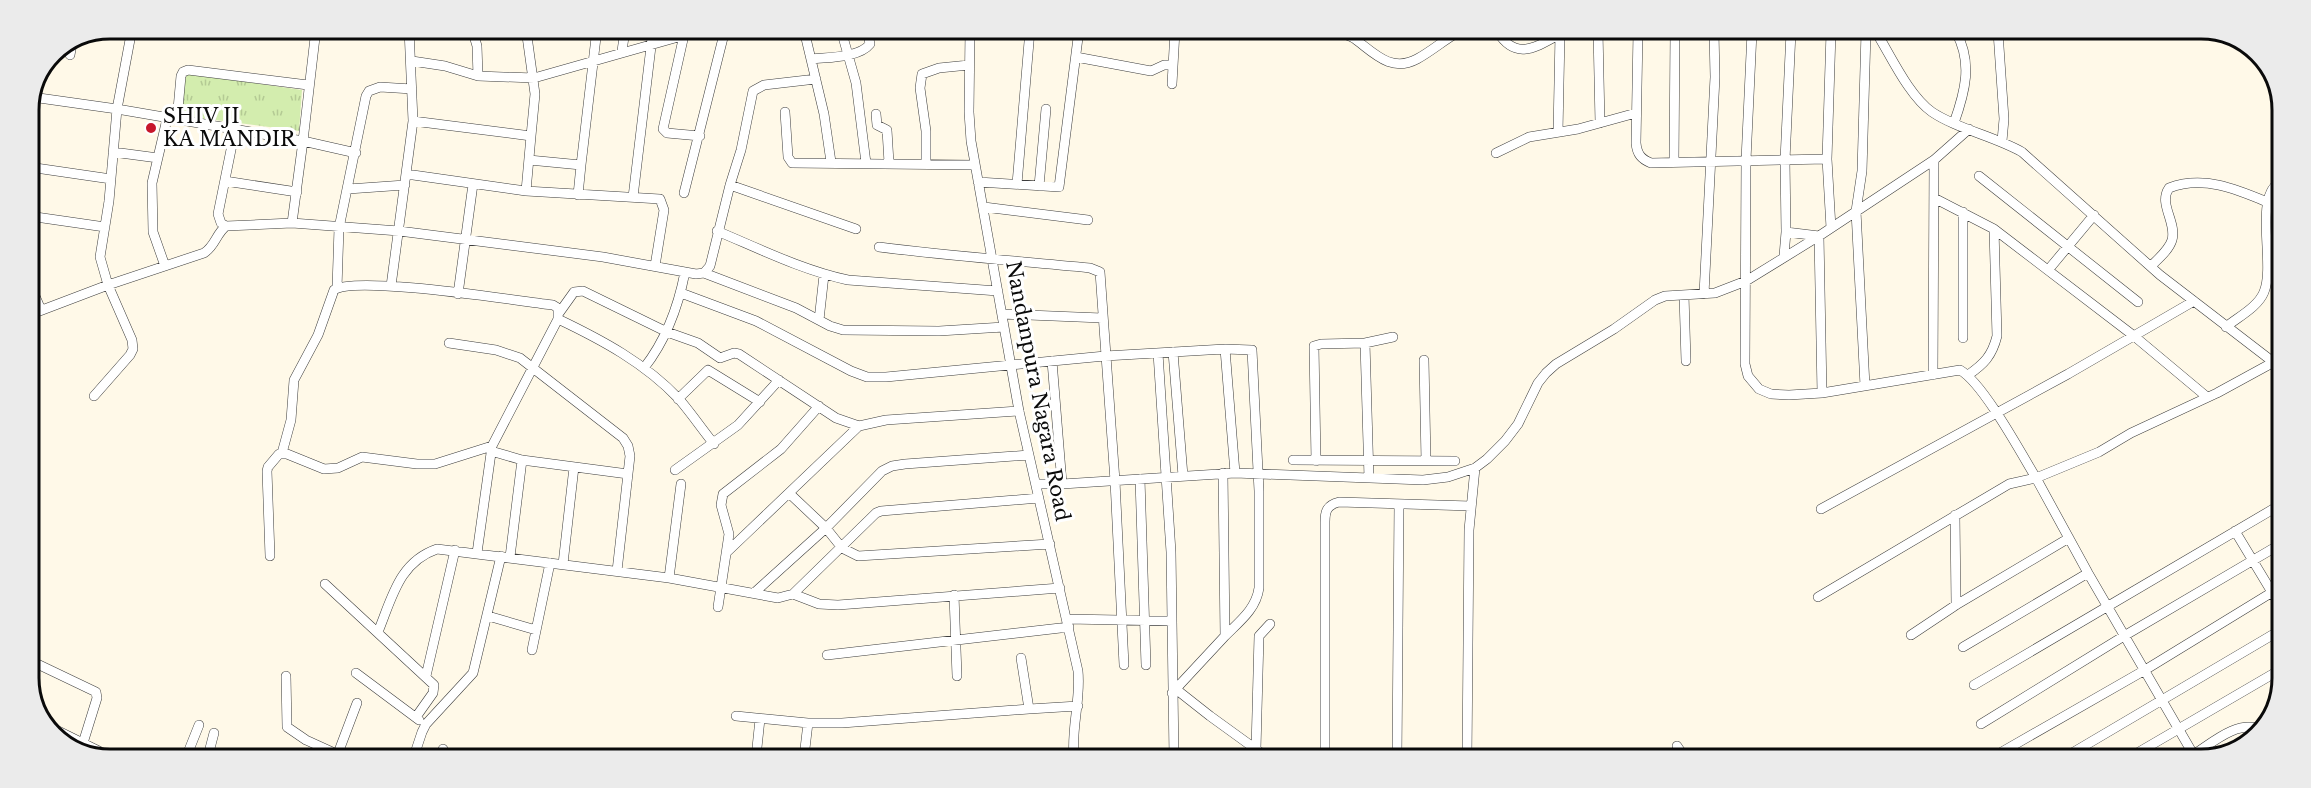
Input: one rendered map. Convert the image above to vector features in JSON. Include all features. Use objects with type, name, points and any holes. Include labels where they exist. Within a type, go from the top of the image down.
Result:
[{"type":"street","points":[[94,396],[133,349],[132,340],[108,285],[100,257],[111,179],[117,109],[130,39]]},
{"type":"street","points":[[292,224],[315,39]]},
{"type":"street","points":[[392,285],[413,121],[410,39]]},
{"type":"street","points":[[475,39],[478,76]]},
{"type":"street","points":[[526,191],[535,94],[528,39]]},
{"type":"street","points":[[578,195],[595,39]]},
{"type":"street","points":[[622,51],[624,39]]},
{"type":"street","points":[[633,197],[652,39]]},
{"type":"street","points":[[412,61],[446,66],[478,76],[534,78],[666,39]]},
{"type":"street","points":[[679,39],[663,129],[667,133],[700,136]]},
{"type":"street","points":[[684,193],[723,39]]},
{"type":"street","points":[[806,39],[831,162]]},
{"type":"street","points":[[844,39],[856,83],[866,163]]},
{"type":"street","points":[[812,59],[849,54],[868,48],[869,39]]},
{"type":"street","name":"Nandanpura Nagara Road","points":[[970,39],[969,112],[975,165],[1019,411],[1078,670],[1078,706],[1074,729],[1074,749]]},
{"type":"street","points":[[1017,184],[1029,39]]},
{"type":"street","points":[[978,182],[1059,187],[1078,39]]},
{"type":"street","points":[[1172,84],[1175,39]]},
{"type":"street","points":[[1353,39],[1375,55],[1394,63],[1407,63],[1418,59],[1448,39]]},
{"type":"street","points":[[1502,39],[1506,45],[1518,50],[1551,39]]},
{"type":"street","points":[[1558,132],[1562,39]]},
{"type":"street","points":[[1598,39],[1600,123]]},
{"type":"street","points":[[1638,39],[1636,142],[1640,156],[1651,163],[1827,159]]},
{"type":"street","points":[[1674,162],[1675,39]]},
{"type":"street","points":[[1704,294],[1714,39]]},
{"type":"street","points":[[1752,39],[1746,160],[1744,364],[1748,376],[1759,389],[1771,394],[1789,395],[1822,393],[1960,370],[1968,375],[1996,413],[2036,478],[2088,573],[2190,749]]},
{"type":"street","points":[[1784,256],[1785,160],[1791,39]]},
{"type":"street","points":[[1831,39],[1827,159],[1831,228]]},
{"type":"street","points":[[1865,386],[1856,211],[1862,171],[1866,39]]},
{"type":"street","points":[[1880,39],[1921,103],[1933,113],[2002,141],[2022,152],[2151,266],[2272,363]]},
{"type":"street","points":[[1954,123],[1963,99],[1967,79],[1964,50],[1960,39]]},
{"type":"street","points":[[1998,39],[2004,119],[2002,141]]},
{"type":"street","points":[[1076,57],[1151,72],[1164,65],[1173,65]]},
{"type":"street","points":[[926,164],[926,131],[920,88],[922,74],[939,68],[969,65]]},
{"type":"street","points":[[165,266],[156,241],[153,222],[152,183],[172,119],[181,76],[185,70],[308,85]]},
{"type":"street","points":[[704,273],[710,266],[729,185],[741,150],[753,91],[764,85],[816,79]]},
{"type":"street","points":[[338,288],[339,228],[356,153],[362,114],[369,91],[380,87],[412,89]]},
{"type":"street","points":[[40,98],[303,141],[356,153]]},
{"type":"street","points":[[1039,186],[1046,109]]},
{"type":"street","points":[[785,112],[789,161],[797,164],[831,162],[975,165]]},
{"type":"street","points":[[1496,153],[1529,137],[1600,123],[1636,113]]},
{"type":"street","points":[[876,114],[877,125],[887,130],[889,163]]},
{"type":"street","points":[[413,121],[531,136]]},
{"type":"street","points":[[1036,484],[1223,473],[1423,480],[1448,477],[1475,468],[1505,441],[1518,424],[1537,387],[1556,364],[1614,329],[1655,300],[1665,296],[1704,294],[1727,289],[1746,281],[1934,160],[1969,129]]},
{"type":"street","points":[[235,130],[218,214],[221,223],[226,226],[292,224],[399,231],[546,249],[685,272],[704,273],[796,308],[830,326],[843,330],[939,331],[1004,327]]},
{"type":"street","points":[[113,152],[158,158]]},
{"type":"street","points":[[529,160],[581,165]]},
{"type":"street","points":[[1933,375],[1934,160]]},
{"type":"street","points":[[39,168],[111,179]]},
{"type":"street","points":[[406,174],[526,191],[660,199],[664,210],[655,266]]},
{"type":"street","points":[[1979,176],[2138,302]]},
{"type":"street","points":[[225,181],[297,192]]},
{"type":"street","points":[[2151,266],[2172,240],[2173,231],[2166,202],[2169,188],[2191,183],[2213,184],[2231,188],[2267,202]]},
{"type":"street","points":[[458,294],[473,184]]},
{"type":"street","points":[[348,189],[405,185]]},
{"type":"street","points":[[729,185],[856,229]]},
{"type":"street","points":[[2226,327],[2264,294],[2268,277],[2267,202],[2272,188]]},
{"type":"street","points":[[1934,198],[1994,229],[2049,269],[2208,397]]},
{"type":"street","points":[[984,207],[1088,220]]},
{"type":"street","points":[[1963,212],[1963,338]]},
{"type":"street","points":[[2049,269],[2094,215]]},
{"type":"street","points":[[39,217],[105,227]]},
{"type":"street","points":[[39,305],[41,310],[204,253],[210,249],[220,231],[226,226]]},
{"type":"street","points":[[1968,375],[1984,364],[1993,352],[1997,336],[1994,229]]},
{"type":"street","points":[[717,231],[824,275],[856,281],[998,291]]},
{"type":"street","points":[[1786,232],[1819,236]]},
{"type":"street","points":[[1819,236],[1822,393]]},
{"type":"street","points":[[879,247],[967,258],[993,258],[1096,269],[1101,276],[1104,356],[1115,481],[1124,665]]},
{"type":"street","points":[[644,368],[667,332],[681,293],[685,272]]},
{"type":"street","points":[[819,320],[824,275]]},
{"type":"street","points":[[270,556],[267,471],[282,453],[291,420],[294,380],[318,335],[334,290],[349,285],[392,285],[553,305],[558,308],[559,316]]},
{"type":"street","points":[[477,553],[492,449],[535,368],[559,316],[574,292],[584,291],[667,332],[698,343],[720,358],[734,353],[739,354],[836,418],[860,426]]},
{"type":"street","points":[[681,293],[756,321],[851,371],[867,377],[1104,356],[1249,348],[1254,353],[1259,588],[1257,601],[1175,692]]},
{"type":"street","points":[[1684,295],[1686,361]]},
{"type":"street","points":[[1821,509],[2194,302]]},
{"type":"street","points":[[1002,314],[1102,318]]},
{"type":"street","points":[[559,316],[602,340],[644,368],[678,399],[714,444]]},
{"type":"street","points":[[1316,460],[1314,346],[1365,343],[1393,337]]},
{"type":"street","points":[[449,343],[509,353],[535,368],[623,438],[628,446],[628,474],[617,571]]},
{"type":"street","points":[[1365,343],[1369,478]]},
{"type":"street","points":[[1225,349],[1235,473]]},
{"type":"street","points":[[1173,352],[1182,476]]},
{"type":"street","points":[[1158,353],[1167,477],[1175,692],[1174,749]]},
{"type":"street","points":[[1424,360],[1426,461]]},
{"type":"street","points":[[1052,361],[1062,484]]},
{"type":"street","points":[[1818,597],[2009,484],[2036,478],[2074,464],[2156,420],[2272,368]]},
{"type":"street","points":[[678,399],[708,370],[760,402]]},
{"type":"street","points":[[675,470],[738,425],[779,380]]},
{"type":"street","points":[[718,607],[729,534],[721,505],[723,494],[781,449],[819,406]]},
{"type":"street","points":[[727,552],[860,426],[886,420],[1019,411]]},
{"type":"street","points":[[282,453],[324,469],[338,468],[362,457],[435,464],[492,449],[522,460],[628,474]]},
{"type":"street","points":[[754,593],[826,528],[882,471],[892,466],[1029,455]]},
{"type":"street","points":[[416,749],[426,724],[473,673],[506,557],[522,460]]},
{"type":"street","points":[[1293,460],[1455,461]]},
{"type":"street","points":[[563,564],[574,467]]},
{"type":"street","points":[[1467,749],[1471,506],[1475,468]]},
{"type":"street","points":[[1223,473],[1225,636]]},
{"type":"street","points":[[1140,479],[1146,665]]},
{"type":"street","points":[[669,578],[681,484]]},
{"type":"street","points":[[790,494],[826,528],[842,548],[851,554],[864,556],[1050,544]]},
{"type":"street","points":[[378,632],[404,571],[430,552],[443,549],[669,578],[778,597],[792,594],[876,513],[888,509],[1040,498]]},
{"type":"street","points":[[1325,749],[1325,514],[1331,504],[1339,502],[1471,506]]},
{"type":"street","points":[[1397,749],[1398,504]]},
{"type":"street","points":[[1974,684],[2272,510]]},
{"type":"street","points":[[1955,515],[1956,605]]},
{"type":"street","points":[[2235,531],[2252,560],[2272,586]]},
{"type":"street","points":[[1911,635],[1956,605],[2069,538]]},
{"type":"street","points":[[1981,724],[2272,549]]},
{"type":"street","points":[[426,676],[455,550]]},
{"type":"street","points":[[532,650],[550,563]]},
{"type":"street","points":[[1963,647],[2088,573]]},
{"type":"street","points":[[325,584],[434,684],[435,688],[416,717]]},
{"type":"street","points":[[792,594],[819,604],[838,605],[1060,588]]},
{"type":"street","points":[[2007,749],[2145,670],[2272,592]]},
{"type":"street","points":[[954,595],[957,675]]},
{"type":"street","points":[[488,616],[536,630]]},
{"type":"street","points":[[827,655],[956,640],[1068,623],[1123,619],[1172,621]]},
{"type":"street","points":[[1256,749],[1259,636],[1270,624]]},
{"type":"street","points":[[2079,749],[2272,635]]},
{"type":"street","points":[[1021,658],[1029,709]]},
{"type":"street","points":[[39,665],[96,692],[98,698],[83,743]]},
{"type":"street","points":[[356,673],[426,724]]},
{"type":"street","points":[[2143,749],[2272,674]]},
{"type":"street","points":[[286,676],[287,727],[306,740],[326,749]]},
{"type":"street","points":[[1175,692],[1256,749]]},
{"type":"street","points":[[341,749],[357,703]]},
{"type":"street","points":[[736,716],[808,723],[1078,706]]},
{"type":"street","points":[[757,749],[760,719]]},
{"type":"street","points":[[805,749],[808,723]]},
{"type":"street","points":[[190,749],[199,725]]},
{"type":"street","points":[[2208,748],[2240,727],[2252,727]]},
{"type":"street","points":[[210,749],[214,733]]},
{"type":"street","points":[[72,738],[87,745]]},
{"type":"green space","points":[[187,73],[302,90],[299,131],[177,115]]},
{"type":"place","name":"SHIV JI KA MANDIR","points":[[151,128]]}]
